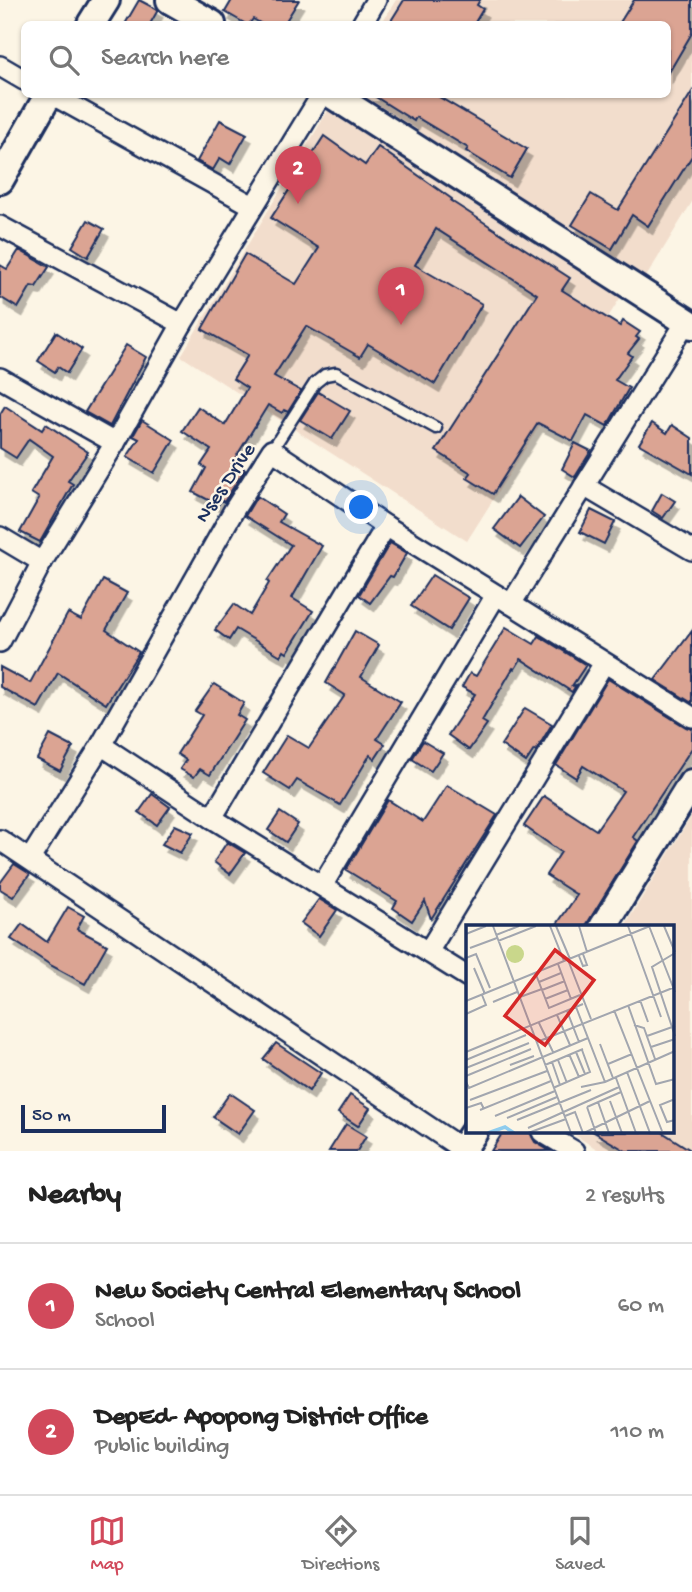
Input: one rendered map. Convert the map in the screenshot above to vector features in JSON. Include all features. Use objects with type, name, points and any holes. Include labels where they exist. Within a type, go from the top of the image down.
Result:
[{"type":"street","points":[[93,21],[106,0]]},
{"type":"street","points":[[170,0],[207,21]]},
{"type":"street","points":[[364,21],[375,0]]},
{"type":"street","points":[[0,66],[21,78]]},
{"type":"street","points":[[0,180],[48,98]]},
{"type":"street","points":[[57,98],[253,206]]},
{"type":"street","points":[[0,642],[42,562],[320,98]]},
{"type":"street","points":[[322,886],[503,600],[584,486],[689,324],[337,98]]},
{"type":"street","points":[[0,226],[182,324]]},
{"type":"street","points":[[0,378],[115,443]]},
{"type":"street","name":"Nses Drive","points":[[30,859],[102,745],[234,510],[272,450],[386,526],[692,718]]},
{"type":"street","points":[[584,486],[692,550]]},
{"type":"street","points":[[212,818],[386,526]]},
{"type":"street","points":[[0,537],[42,562]]},
{"type":"street","points":[[428,953],[604,663]]},
{"type":"street","points":[[102,745],[212,818],[466,976]]},
{"type":"street","points":[[604,925],[692,783]]},
{"type":"street","points":[[0,840],[466,1144]]},
{"type":"street","points":[[545,1134],[574,1151]]},
{"type":"lane","points":[[272,450],[315,383],[325,375],[336,373],[436,428]]},
{"type":"shaded area","points":[[396,0],[692,0],[692,202],[643,282],[367,98],[671,98],[671,21],[383,21]]},
{"type":"shaded area","points":[[329,109],[622,295],[467,541],[181,356]]},
{"type":"shaded area","points":[[692,815],[692,1151],[600,1151],[573,1134],[674,1134],[674,925],[625,925]]},
{"type":"building","points":[[139,0],[158,10],[152,21],[127,21]]},
{"type":"building","points":[[232,0],[299,0],[286,21],[241,21],[225,12]]},
{"type":"building","points":[[404,0],[480,0],[477,5],[483,9],[476,21],[391,21]]},
{"type":"building","points":[[634,0],[692,0],[692,33],[671,69],[671,21],[621,21]]},
{"type":"building","points":[[692,92],[692,156],[648,226],[632,215],[612,249],[572,225],[591,194],[618,210]]},
{"type":"building","points":[[377,98],[441,98],[527,149],[510,178],[466,151],[468,148],[416,117],[414,121]]},
{"type":"building","points":[[220,120],[247,134],[230,164],[220,158],[213,170],[197,161]]},
{"type":"building","points":[[324,136],[365,165],[378,147],[452,199],[451,201],[570,278],[562,290],[620,326],[623,321],[640,332],[636,337],[639,339],[628,353],[632,356],[615,380],[629,388],[607,426],[587,415],[573,441],[538,423],[493,494],[467,478],[471,473],[436,451],[537,294],[436,229],[415,265],[482,304],[435,384],[368,344],[360,357],[306,326],[274,376],[301,391],[288,412],[284,410],[282,413],[268,405],[233,462],[245,469],[224,502],[221,500],[218,505],[193,492],[206,468],[201,465],[211,450],[182,431],[198,407],[225,425],[247,388],[233,379],[248,355],[202,329],[245,254],[296,284],[319,248],[271,218]]},
{"type":"building","points":[[88,220],[104,229],[88,257],[72,247]]},
{"type":"building","points":[[19,250],[49,267],[36,287],[31,286],[18,308],[0,297],[0,265],[7,269]]},
{"type":"building","points":[[56,332],[82,349],[67,373],[58,367],[55,372],[38,361]]},
{"type":"building","points":[[126,345],[146,357],[110,426],[85,412]]},
{"type":"building","points":[[318,392],[350,411],[332,439],[300,420]]},
{"type":"building","points":[[5,406],[42,430],[46,424],[88,452],[68,481],[73,484],[40,542],[20,532],[39,498],[31,493],[53,456],[29,439],[16,458],[0,448],[0,414]]},
{"type":"building","points":[[142,420],[174,440],[154,473],[127,457],[139,439],[133,436]]},
{"type":"building","points":[[652,423],[667,433],[672,425],[692,438],[692,474],[639,444]]},
{"type":"building","points":[[575,443],[591,451],[575,477],[562,469]]},
{"type":"building","points":[[662,493],[675,501],[663,518],[652,511]]},
{"type":"building","points":[[257,496],[284,514],[279,522],[322,546],[292,598],[313,611],[287,653],[284,651],[281,656],[236,629],[229,640],[215,630],[234,604],[250,615],[269,583],[267,581],[291,545],[245,516]]},
{"type":"building","points":[[518,497],[544,517],[520,548],[494,529]]},
{"type":"building","points":[[591,510],[615,522],[604,544],[580,532]]},
{"type":"building","points":[[390,543],[407,553],[393,577],[390,576],[370,603],[359,595]]},
{"type":"building","points":[[432,575],[469,598],[449,630],[411,606]]},
{"type":"building","points":[[103,580],[127,593],[106,630],[139,652],[106,704],[58,673],[38,708],[0,687],[0,667],[30,683],[68,613],[81,620]]},
{"type":"building","points":[[506,627],[534,644],[539,636],[586,665],[572,686],[576,685],[572,692],[521,659],[482,721],[487,724],[469,750],[448,735],[475,694],[462,687],[470,673],[476,676]]},
{"type":"building","points":[[355,631],[379,645],[361,677],[401,702],[377,739],[385,744],[375,759],[370,755],[340,805],[297,780],[290,790],[263,773],[287,735],[309,748],[345,695],[326,683]]},
{"type":"building","points":[[692,631],[692,703],[655,680]]},
{"type":"building","points":[[608,679],[692,729],[692,748],[633,837],[638,841],[586,925],[556,925],[577,895],[546,875],[561,852],[524,826],[544,796],[596,830],[623,791],[583,766],[576,778],[556,765]]},
{"type":"building","points":[[214,684],[244,703],[237,715],[245,720],[210,775],[200,769],[194,777],[180,769],[186,760],[177,754],[202,715],[195,711]]},
{"type":"building","points":[[525,708],[552,724],[526,762],[501,745]]},
{"type":"building","points":[[50,735],[73,747],[60,771],[37,759]]},
{"type":"building","points":[[423,741],[443,753],[431,771],[412,759]]},
{"type":"building","points":[[447,785],[497,815],[431,919],[425,901],[412,921],[393,908],[397,901],[346,870],[388,800],[423,822]]},
{"type":"building","points":[[152,794],[170,807],[157,825],[139,812]]},
{"type":"building","points":[[280,812],[298,824],[286,842],[268,830]]},
{"type":"building","points":[[175,825],[193,833],[180,853],[162,844]]},
{"type":"building","points":[[227,842],[245,853],[230,874],[214,862]]},
{"type":"building","points":[[14,864],[30,874],[13,897],[0,889],[0,883]]},
{"type":"building","points":[[319,899],[337,910],[319,936],[301,923]]},
{"type":"building","points":[[68,907],[84,916],[77,929],[107,945],[85,984],[11,939],[22,924],[47,942]]},
{"type":"building","points":[[276,1043],[321,1073],[309,1091],[263,1059]]},
{"type":"building","points":[[230,1093],[255,1110],[238,1134],[213,1117]]},
{"type":"building","points":[[350,1095],[370,1108],[358,1126],[338,1113]]},
{"type":"building","points":[[346,1124],[366,1136],[357,1151],[329,1151]]},
{"type":"building","points":[[502,1134],[531,1134],[535,1142],[550,1151],[491,1151]]},
{"type":"building","points":[[597,1134],[665,1134],[692,1151],[626,1151]]},
{"type":"place","name":"DepEd- Apopong District Office","points":[[298,204]]},
{"type":"place","name":"New Society Central Elementary School","points":[[401,325]]}]
